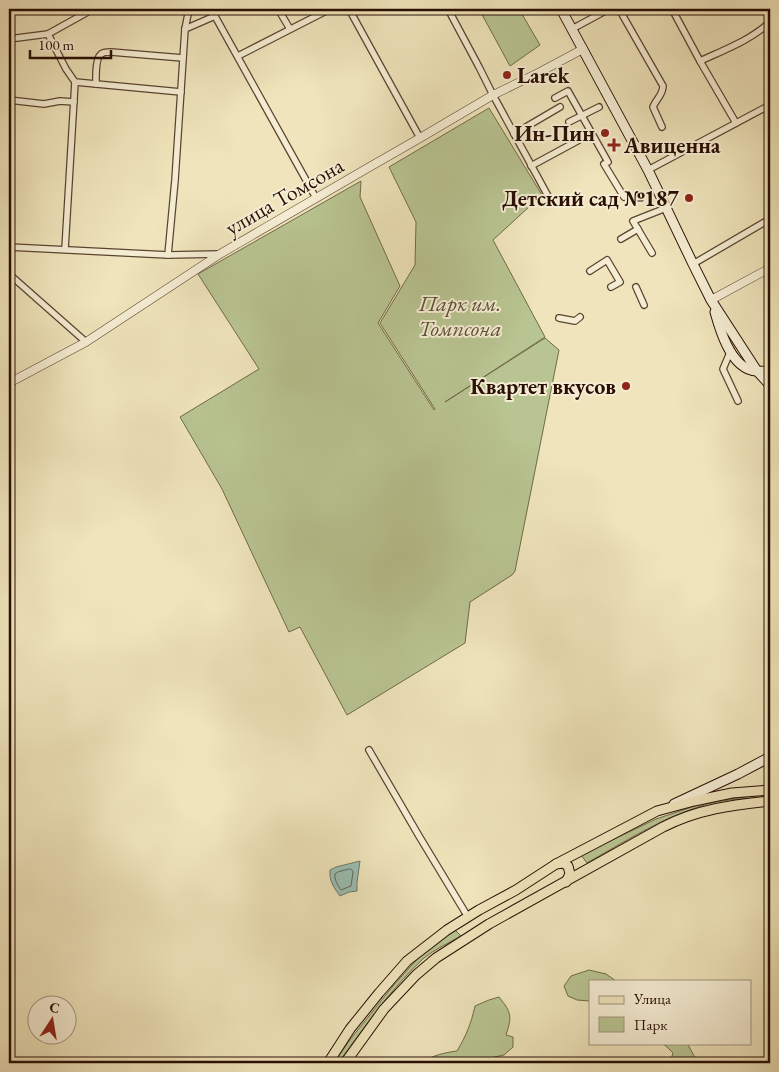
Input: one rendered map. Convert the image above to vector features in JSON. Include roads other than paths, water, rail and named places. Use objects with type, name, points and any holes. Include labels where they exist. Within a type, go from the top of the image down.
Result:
[{"type":"main road","points":[[561,9],[648,170],[711,300],[757,371],[770,384]]},
{"type":"main road","points":[[711,300],[722,336],[738,361],[745,368],[757,371],[770,378]]},
{"type":"main road","points":[[757,371],[770,371]]},
{"type":"main road","points":[[328,1063],[350,1029],[407,961],[468,916],[516,890],[556,864],[657,811],[738,774],[770,757]]},
{"type":"main road","points":[[657,811],[732,793],[770,790]]},
{"type":"main road","points":[[345,1063],[384,1010],[416,975],[436,958],[489,924],[682,818],[732,804],[770,801]]},
{"type":"main road","points":[[556,864],[562,863],[568,866],[570,874],[566,882]]},
{"type":"main road","points":[[479,910],[470,920],[470,926],[478,928],[489,924]]},
{"type":"street","points":[[9,39],[48,34],[93,9]]},
{"type":"street","points":[[168,255],[188,9]]},
{"type":"street","points":[[211,9],[316,198]]},
{"type":"street","points":[[278,9],[290,29]]},
{"type":"street","points":[[238,56],[330,9]]},
{"type":"street","points":[[349,9],[420,138]]},
{"type":"street","points":[[448,9],[548,196]]},
{"type":"street","points":[[572,29],[610,9]]},
{"type":"street","points":[[618,9],[663,86],[661,95],[653,107],[662,128]]},
{"type":"street","points":[[672,9],[736,123]]},
{"type":"street","points":[[185,29],[215,16]]},
{"type":"street","points":[[700,61],[744,41],[770,22]]},
{"type":"street","points":[[48,34],[75,82],[65,250]]},
{"type":"street","name":"улица Томсона","points":[[9,383],[86,342],[220,254],[493,95],[583,49]]},
{"type":"street","points":[[96,84],[98,60],[99,56],[103,53],[183,58]]},
{"type":"street","points":[[75,82],[181,92]]},
{"type":"street","points":[[555,98],[568,91],[624,197]]},
{"type":"street","points":[[9,100],[44,104],[74,102]]},
{"type":"street","points":[[648,170],[770,105]]},
{"type":"street","points":[[514,134],[560,107]]},
{"type":"street","points":[[569,122],[599,107]]},
{"type":"street","points":[[532,166],[579,140]]},
{"type":"street","points":[[652,253],[633,221],[666,208]]},
{"type":"street","points":[[693,264],[770,219]]},
{"type":"street","points":[[621,239],[638,229]]},
{"type":"street","points":[[9,248],[168,255],[220,254]]},
{"type":"street","points":[[590,271],[607,260],[620,282],[611,287]]},
{"type":"street","points":[[711,300],[770,268]]},
{"type":"street","points":[[9,274],[86,342]]},
{"type":"street","points":[[636,287],[644,305]]},
{"type":"street","points":[[559,318],[575,322],[580,317]]},
{"type":"street","points":[[730,350],[724,370],[738,401]]},
{"type":"street","points":[[369,750],[468,916]]},
{"type":"water","points":[[360,861],[357,891],[340,896],[331,881],[330,870]]},
{"type":"place","name":"Larek","points":[[507,75]]},
{"type":"place","name":"Ин-Пин","points":[[605,133]]},
{"type":"place","name":"Авиценна","points":[[614,145]]},
{"type":"place","name":"Детский сад №187","points":[[689,198]]},
{"type":"place","name":"Квартет вкусов","points":[[626,386]]},
{"type":"park label","name":"Парк им. Томпсона","points":[[460,316]]}]
